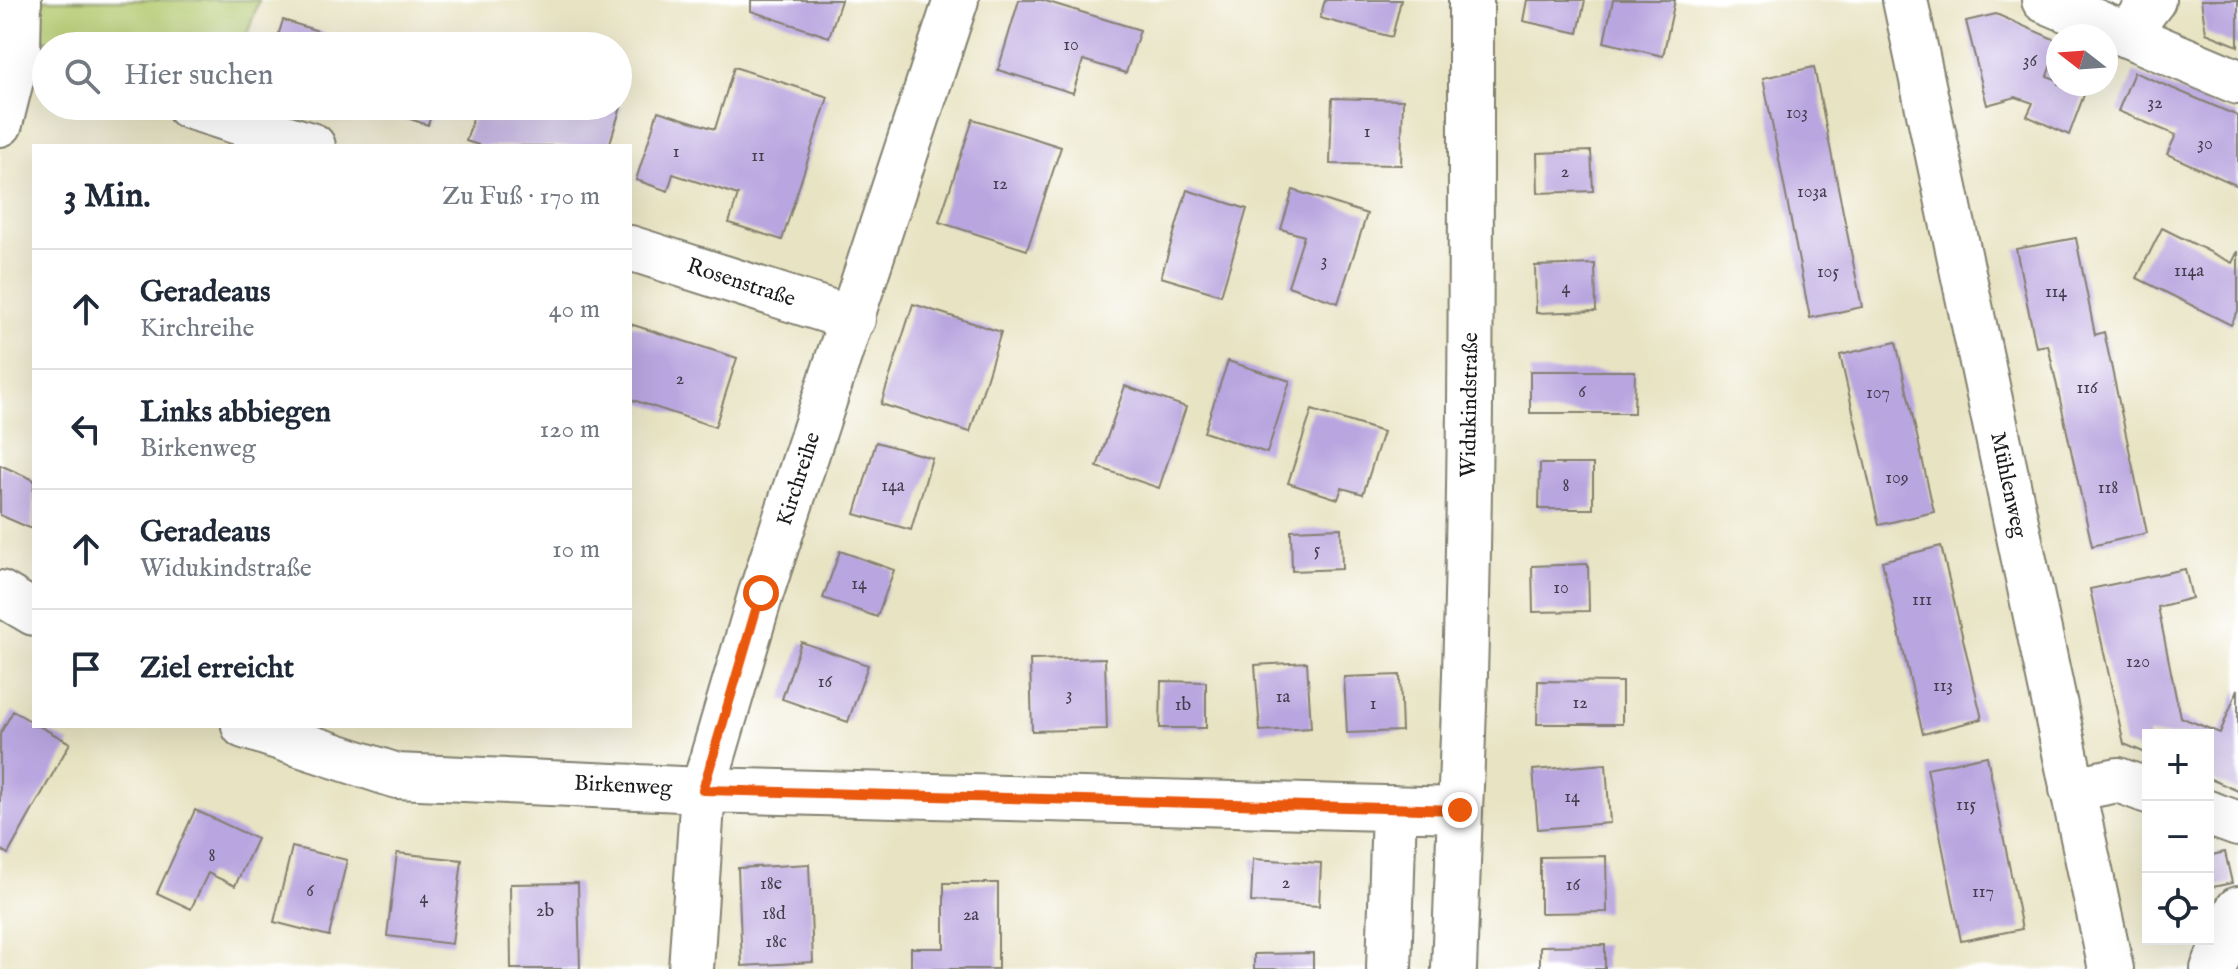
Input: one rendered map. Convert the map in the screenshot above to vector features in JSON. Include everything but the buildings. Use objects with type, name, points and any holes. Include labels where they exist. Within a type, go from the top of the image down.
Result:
[{"type":"street","points":[[0,124],[32,56],[19,0]]},
{"type":"street","name":"Kirchreihe","points":[[691,969],[703,790],[761,593],[956,0]]},
{"type":"street","name":"Widukindstraße","points":[[1454,969],[1466,681],[1471,0]]},
{"type":"street","name":"Mühlenweg","points":[[1905,0],[2111,969]]},
{"type":"street","points":[[2044,0],[2238,82]]},
{"type":"street","points":[[2126,35],[2153,0]]},
{"type":"street","points":[[232,120],[307,144]]},
{"type":"street","name":"Rosenstraße","points":[[632,249],[853,319]]},
{"type":"street","points":[[0,593],[32,612]]},
{"type":"street","name":"Birkenweg","points":[[250,728],[397,776],[703,790],[1394,808]]},
{"type":"street","points":[[2072,789],[2118,780],[2142,789]]},
{"type":"street","points":[[1389,969],[1394,808],[1460,810]]},
{"type":"street","points":[[2214,815],[2238,824]]},
{"type":"street","points":[[2213,969],[2238,909]]},
{"type":"green space","points":[[38,0],[259,0],[248,32],[37,32]]},
{"type":"route","points":[[761,593],[703,790],[1460,810]]}]
